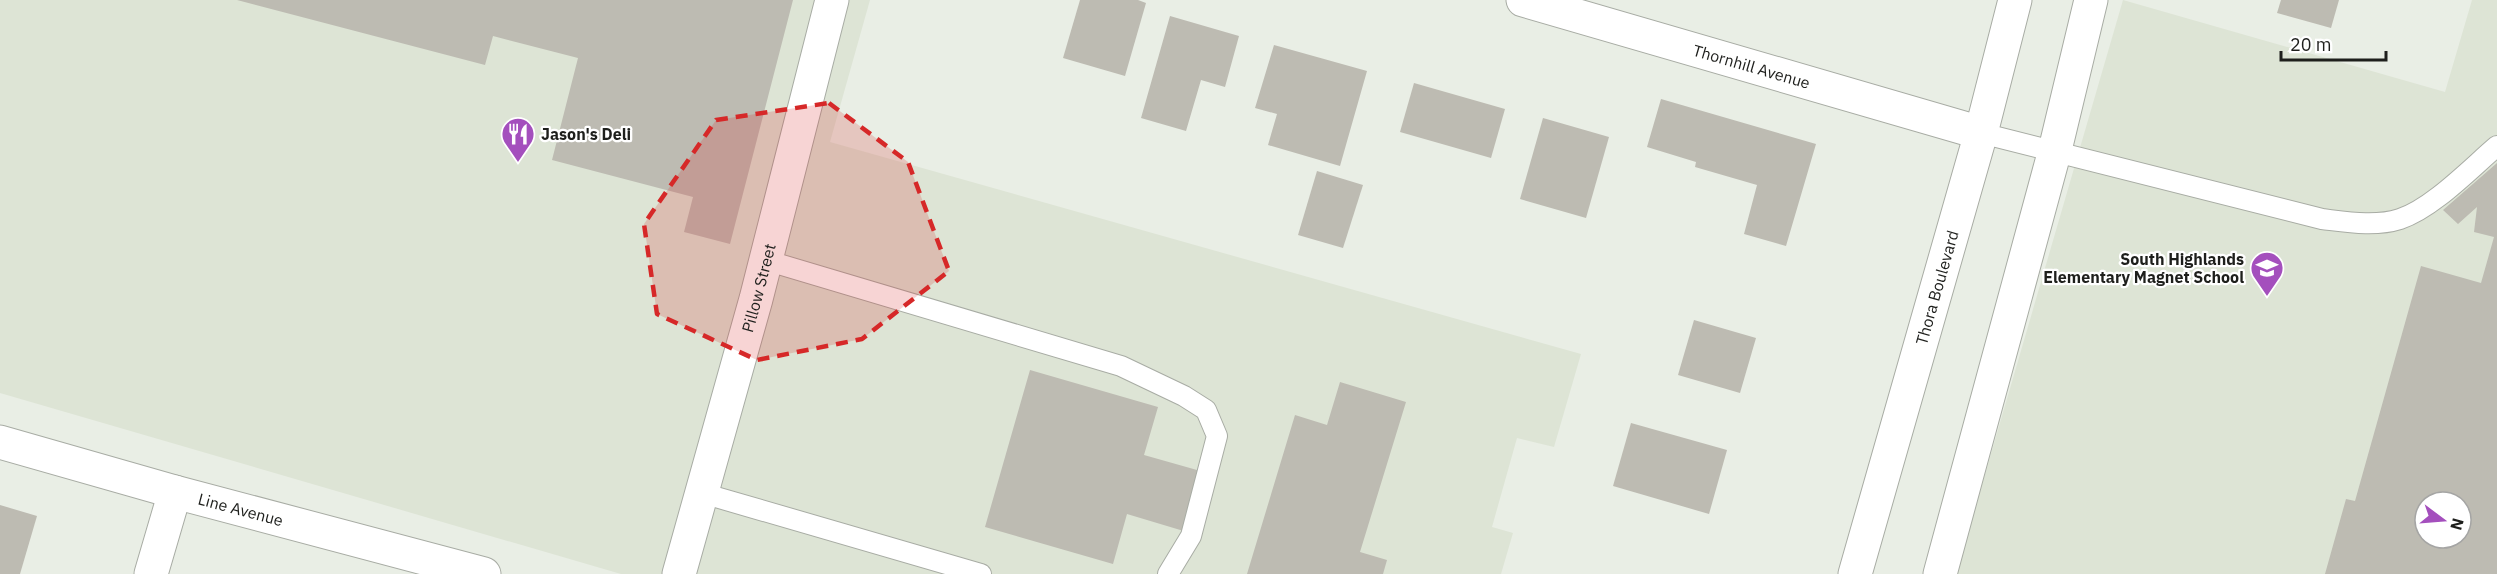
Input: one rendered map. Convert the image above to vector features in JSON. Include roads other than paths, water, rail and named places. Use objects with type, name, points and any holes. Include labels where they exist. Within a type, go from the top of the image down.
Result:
[{"type":"street","name":"Pillow Street","points":[[679,574],[765,260],[832,0]]},
{"type":"street","name":"Thornhill Avenue","points":[[1523,0],[1981,132]]},
{"type":"street","name":"Thora Boulevard","points":[[1855,574],[1981,132],[2015,0]]},
{"type":"street","points":[[1940,574],[2055,150],[2091,0]]},
{"type":"street","name":"Line Avenue","points":[[0,442],[433,568],[484,574]]},
{"type":"street","points":[[151,574],[175,492]]},
{"type":"lane","points":[[1981,132],[2322,219],[2361,224],[2401,218],[2436,198],[2497,146]]},
{"type":"lane","points":[[765,260],[1121,366],[1184,396],[1206,410],[1217,435],[1191,536],[1169,574]]},
{"type":"lane","points":[[702,493],[981,574]]},
{"type":"place","name":"Jason's Deli","points":[[518,163]]},
{"type":"place","name":"South Highlands Elementary Magnet School","points":[[2267,297]]}]
